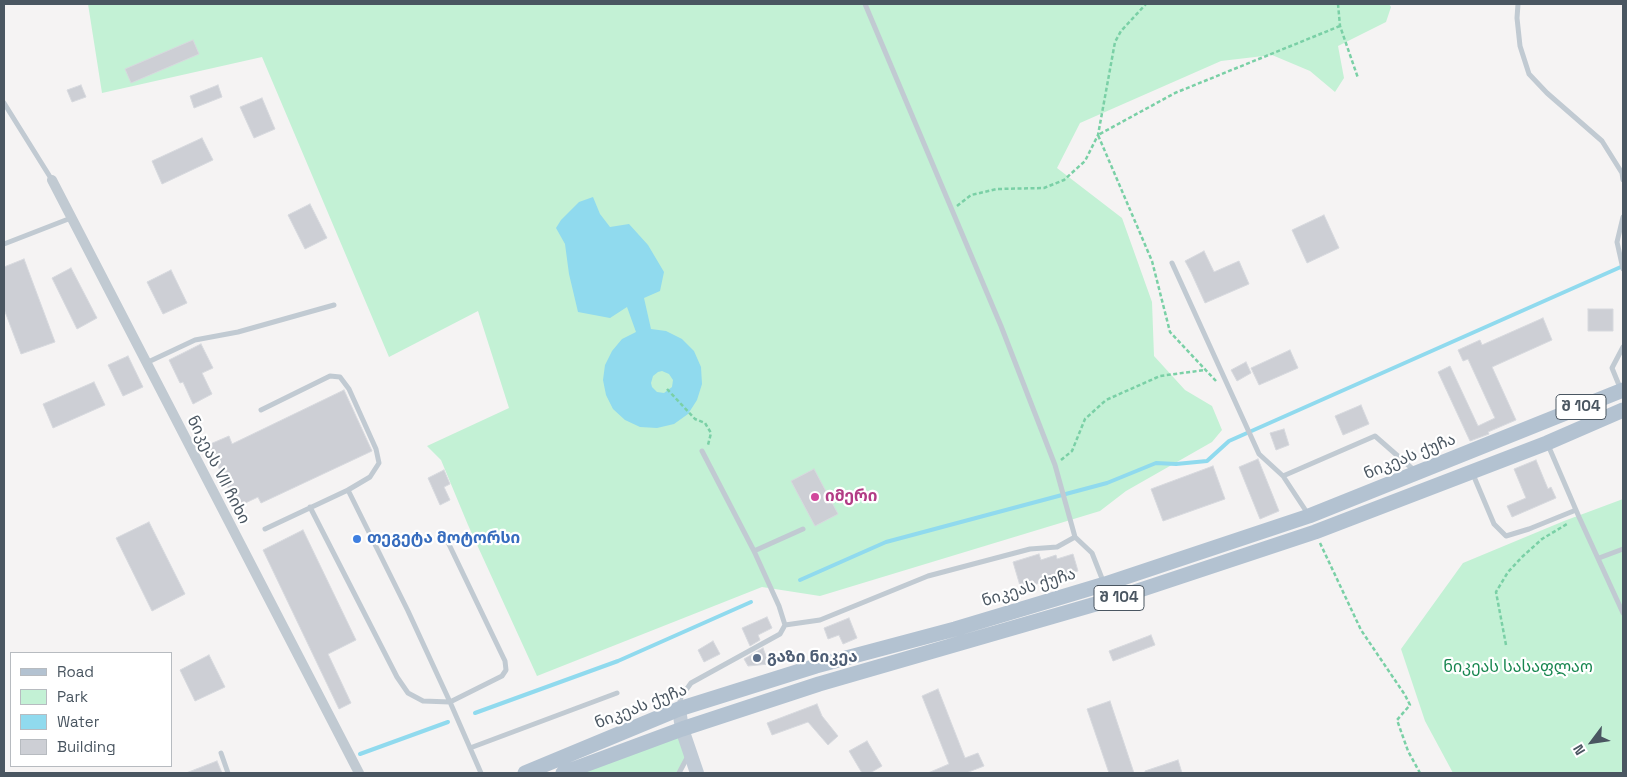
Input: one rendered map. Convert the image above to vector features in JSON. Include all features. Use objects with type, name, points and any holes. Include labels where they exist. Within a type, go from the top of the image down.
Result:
[{"type":"main road","name":"ნიკეას ქუჩა","points":[[525,773],[679,709],[816,666],[955,629],[1105,584],[1309,516],[1622,390]]},
{"type":"main road","name":"შ 104","points":[[1547,443],[1623,410]]},
{"type":"main road","name":"ნიკეას ქუჩა","points":[[563,773],[682,729],[819,684],[1113,600],[1315,532],[1547,443]]},
{"type":"main road","points":[[679,709],[682,729],[697,773]]},
{"type":"street","name":"ნიკეას VII ჩიხი","points":[[52,180],[359,773]]},
{"type":"lane","points":[[865,4],[1001,326],[1055,465],[1075,537],[1092,553],[1105,584]]},
{"type":"lane","points":[[1518,4],[1517,18],[1520,46],[1529,74],[1547,93],[1602,141],[1622,173],[1623,180]]},
{"type":"lane","points":[[4,103],[52,180]]},
{"type":"lane","points":[[1623,217],[1617,242],[1623,269]]},
{"type":"lane","points":[[4,244],[72,218]]},
{"type":"lane","points":[[1172,263],[1260,454],[1283,476],[1309,516]]},
{"type":"lane","points":[[146,363],[195,340],[238,332],[334,305]]},
{"type":"lane","points":[[1622,390],[1612,368],[1623,347]]},
{"type":"lane","points":[[261,410],[330,376],[340,377],[353,397],[376,449],[379,463],[370,477],[348,490],[265,529]]},
{"type":"lane","points":[[1283,476],[1375,436],[1417,473]]},
{"type":"lane","points":[[1547,443],[1623,614]]},
{"type":"lane","points":[[679,709],[680,697],[691,683],[780,634],[784,625],[779,606],[754,551],[702,451]]},
{"type":"lane","points":[[1472,472],[1494,524],[1506,536],[1576,510]]},
{"type":"lane","points":[[348,490],[408,611],[481,773]]},
{"type":"lane","points":[[310,507],[397,677],[408,693],[423,701],[450,702],[502,676],[506,670],[505,662],[444,534]]},
{"type":"lane","points":[[754,551],[803,529]]},
{"type":"lane","points":[[784,625],[820,620],[928,576],[1030,549],[1057,547],[1075,537]]},
{"type":"lane","points":[[1599,558],[1623,549]]},
{"type":"lane","points":[[470,748],[617,693]]},
{"type":"lane","points":[[221,753],[228,773]]},
{"type":"lane","points":[[679,773],[690,753]]},
{"type":"path","points":[[952,210],[971,195],[997,189],[1044,188],[1064,180],[1085,161],[1098,135],[1115,42],[1121,31],[1146,4]]},
{"type":"path","points":[[1338,4],[1340,26],[1358,78]]},
{"type":"path","points":[[1098,135],[1175,93],[1340,26]]},
{"type":"path","points":[[1098,135],[1152,261],[1170,332],[1205,370],[1232,395]]},
{"type":"path","points":[[1055,465],[1072,451],[1086,419],[1106,400],[1160,376],[1205,370]]},
{"type":"path","points":[[667,389],[695,419],[705,423],[711,433],[706,447],[702,451]]},
{"type":"path","points":[[1506,645],[1496,592],[1508,572],[1522,557],[1542,539],[1579,517]]},
{"type":"path","points":[[1315,532],[1361,630],[1406,695],[1410,706],[1398,720],[1408,751],[1420,773]]},
{"type":"green space","points":[[88,4],[1389,4],[1391,7],[1386,22],[1338,46],[1344,78],[1335,92],[1310,71],[1272,55],[1221,61],[1080,123],[1057,168],[1122,218],[1152,302],[1154,356],[1185,390],[1212,406],[1222,430],[1212,442],[1126,491],[1100,511],[820,596],[762,587],[537,676],[468,525],[441,460],[427,446],[509,408],[478,311],[389,357],[262,57],[102,93]]},
{"type":"green space","name":"ნიკეას სასაფლაო","points":[[1623,499],[1623,773],[1453,773],[1425,721],[1401,649],[1463,563]]},
{"type":"green space","points":[[682,729],[690,753],[679,773],[563,773]]},
{"type":"water","points":[[593,197],[600,214],[610,227],[629,224],[648,245],[664,272],[660,291],[644,298],[651,329],[666,331],[682,339],[694,351],[701,367],[702,384],[697,400],[688,414],[674,424],[657,428],[640,427],[625,420],[613,409],[606,395],[603,380],[605,365],[612,351],[622,339],[636,332],[627,307],[610,318],[578,312],[569,274],[565,244],[556,228],[561,220],[579,202]],"holes":[[[662,371],[669,374],[673,380],[672,387],[664,393],[657,392],[652,387],[653,376]]]},
{"type":"building","points":[[193,40],[199,54],[131,83],[125,69]]},
{"type":"building","points":[[81,85],[86,97],[72,102],[67,90]]},
{"type":"building","points":[[218,85],[222,97],[194,108],[190,96]]},
{"type":"building","points":[[262,98],[275,129],[254,138],[240,107]]},
{"type":"building","points":[[202,138],[213,160],[162,184],[152,161]]},
{"type":"building","points":[[310,204],[327,238],[305,249],[288,215]]},
{"type":"building","points":[[1324,215],[1339,248],[1307,263],[1292,230]]},
{"type":"building","points":[[1204,251],[1214,272],[1239,261],[1249,284],[1205,303],[1185,261]]},
{"type":"building","points":[[24,259],[55,342],[21,354],[4,309],[4,267]]},
{"type":"building","points":[[71,268],[97,318],[77,329],[52,278]]},
{"type":"building","points":[[171,270],[187,303],[163,314],[147,282]]},
{"type":"building","points":[[1588,309],[1613,309],[1613,331],[1588,331]]},
{"type":"building","points":[[1543,318],[1552,340],[1492,367],[1516,420],[1488,432],[1489,434],[1470,441],[1438,372],[1450,366],[1478,426],[1495,418],[1468,359],[1463,361],[1458,350],[1480,340],[1482,345]]},
{"type":"building","points":[[201,344],[213,368],[202,373],[212,394],[193,404],[183,382],[180,383],[169,360]]},
{"type":"building","points":[[1290,350],[1298,368],[1259,385],[1251,368]]},
{"type":"building","points":[[128,356],[143,387],[123,396],[108,365]]},
{"type":"building","points":[[1246,362],[1251,373],[1237,381],[1231,370]]},
{"type":"building","points":[[94,382],[105,405],[53,428],[43,404]]},
{"type":"building","points":[[344,390],[372,451],[261,503],[258,497],[237,507],[208,445],[229,436],[232,444]]},
{"type":"building","points":[[1361,405],[1369,424],[1343,435],[1335,416]]},
{"type":"building","points":[[1284,429],[1289,445],[1276,450],[1270,433]]},
{"type":"building","points":[[1258,459],[1279,511],[1260,519],[1239,467]]},
{"type":"building","points":[[1536,460],[1548,489],[1551,487],[1556,498],[1512,517],[1507,506],[1526,498],[1514,469]]},
{"type":"building","points":[[1213,466],[1225,499],[1163,521],[1151,489]]},
{"type":"building","name":"იმერი","points":[[814,469],[838,514],[815,526],[791,481]]},
{"type":"building","points":[[444,470],[450,484],[444,487],[450,500],[440,505],[428,478]]},
{"type":"building","points":[[149,522],[185,594],[152,611],[116,538]]},
{"type":"building","points":[[303,530],[356,640],[328,654],[351,703],[339,709],[263,550]]},
{"type":"building","points":[[1039,554],[1041,560],[1056,555],[1057,559],[1073,554],[1078,571],[1021,589],[1013,562]]},
{"type":"building","points":[[767,617],[772,628],[758,635],[760,640],[750,646],[742,628]]},
{"type":"building","points":[[849,618],[857,638],[843,644],[839,635],[828,639],[824,628]]},
{"type":"building","points":[[1151,635],[1155,645],[1113,661],[1109,651]]},
{"type":"building","points":[[713,641],[720,654],[704,662],[698,650]]},
{"type":"building","points":[[763,648],[769,664],[748,666],[744,659]]},
{"type":"building","points":[[209,655],[225,687],[195,701],[180,670]]},
{"type":"building","points":[[938,689],[965,758],[978,753],[984,766],[966,773],[928,773],[949,764],[922,696]]},
{"type":"building","points":[[1110,701],[1134,773],[1109,773],[1087,709]]},
{"type":"building","points":[[817,704],[822,716],[838,736],[828,745],[808,722],[772,735],[767,723]]},
{"type":"building","points":[[867,741],[882,766],[870,773],[862,773],[849,751]]},
{"type":"building","points":[[1178,760],[1182,773],[1145,773],[1145,771]]},
{"type":"building","points":[[217,761],[222,773],[186,773]]},
{"type":"waterway","points":[[800,580],[886,542],[1107,483],[1156,463],[1176,464],[1207,461],[1229,441],[1623,266]]},
{"type":"waterway","points":[[475,713],[618,661],[751,602]]},
{"type":"waterway","points":[[360,754],[448,722]]},
{"type":"place","name":"იმერი","points":[[815,497]]},
{"type":"place","name":"თეგეტა მოტორსი","points":[[357,539]]},
{"type":"place","name":"გაზი ნიკეა","points":[[757,658]]}]
